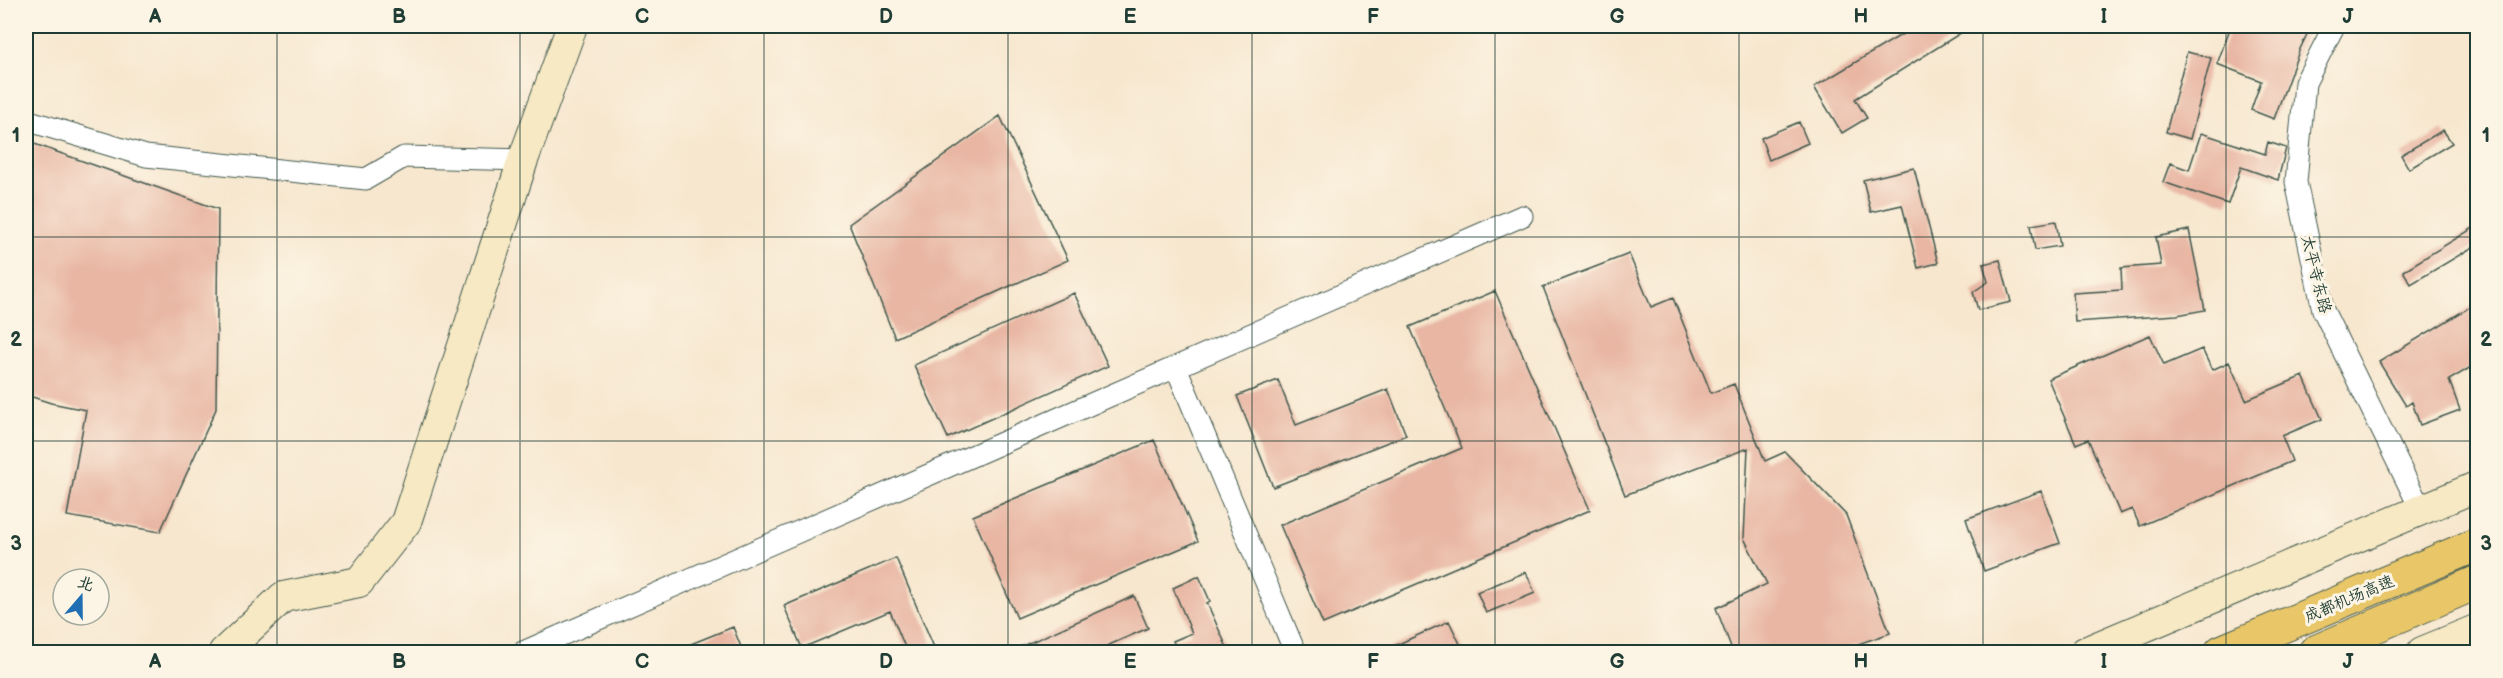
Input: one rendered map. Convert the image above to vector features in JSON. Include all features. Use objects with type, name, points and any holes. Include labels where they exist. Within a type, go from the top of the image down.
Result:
[{"type":"highway","name":"成都机场高速","points":[[2220,652],[2478,544]]},
{"type":"highway","points":[[2315,652],[2478,582]]},
{"type":"street","points":[[224,652],[284,597],[359,582],[406,522],[523,160],[572,26]]},
{"type":"street","name":"太平寺东路","points":[[2334,26],[2305,84],[2296,182],[2323,310],[2421,510]]},
{"type":"street","points":[[26,120],[146,156],[366,179],[404,157],[523,160]]},
{"type":"street","points":[[522,652],[1522,216]]},
{"type":"street","points":[[1176,367],[1295,652]]},
{"type":"street","points":[[2085,652],[2478,486]]},
{"type":"street","points":[[2422,652],[2478,629]]},
{"type":"building","points":[[1916,26],[1972,26],[1855,99],[1867,118],[1842,133],[1814,87]]},
{"type":"building","points":[[2231,26],[2311,26],[2299,51],[2274,119],[2251,110],[2261,81],[2217,64]]},
{"type":"building","points":[[2187,52],[2211,58],[2190,139],[2166,132]]},
{"type":"building","points":[[1000,116],[1068,260],[895,338],[849,224]]},
{"type":"building","points":[[1799,122],[1808,143],[1769,160],[1761,138]]},
{"type":"building","points":[[2443,130],[2452,143],[2409,169],[2401,155]]},
{"type":"building","points":[[2201,133],[2265,154],[2268,142],[2286,148],[2278,180],[2241,167],[2228,204],[2163,182],[2170,163],[2189,170]]},
{"type":"building","points":[[26,141],[218,209],[216,409],[160,532],[67,516],[86,410],[26,395]]},
{"type":"building","points":[[1914,168],[1938,263],[1918,268],[1902,205],[1871,212],[1863,180]]},
{"type":"building","points":[[2056,221],[2060,246],[2035,250],[2031,225]]},
{"type":"building","points":[[2478,225],[2478,244],[2411,284],[2403,271]]},
{"type":"building","points":[[2189,230],[2205,310],[2177,315],[2075,322],[2073,293],[2122,290],[2121,268],[2161,265],[2156,237]]},
{"type":"building","points":[[1629,254],[1651,307],[1673,298],[1711,393],[1734,384],[1765,461],[1785,452],[1846,515],[1890,633],[1835,652],[1733,652],[1716,608],[1767,584],[1744,538],[1748,448],[1625,495],[1543,287]]},
{"type":"building","points":[[2000,260],[2011,302],[1978,310],[1973,292],[1988,282],[1983,264]]},
{"type":"building","points":[[1495,291],[1590,510],[1323,624],[1280,525],[1462,448],[1410,327]]},
{"type":"building","points":[[1074,293],[1108,366],[948,438],[914,365]]},
{"type":"building","points":[[2478,302],[2478,363],[2449,380],[2460,410],[2420,425],[2412,402],[2406,406],[2379,362]]},
{"type":"building","points":[[2150,335],[2164,365],[2202,349],[2212,370],[2229,362],[2246,400],[2303,376],[2322,419],[2282,436],[2292,461],[2140,526],[2132,509],[2120,514],[2088,439],[2076,444],[2048,379]]},
{"type":"building","points":[[1278,380],[1296,425],[1388,389],[1406,435],[1273,487],[1237,396]]},
{"type":"building","points":[[1154,440],[1198,541],[1017,618],[973,516]]},
{"type":"building","points":[[2041,491],[2060,543],[1984,571],[1966,519]]},
{"type":"building","points":[[896,558],[936,652],[907,652],[890,611],[802,648],[784,606]]},
{"type":"building","points":[[1526,572],[1535,593],[1486,613],[1477,592]]},
{"type":"building","points":[[1199,576],[1210,601],[1207,603],[1229,652],[1178,652],[1173,641],[1192,633],[1173,588]]},
{"type":"building","points":[[1134,596],[1148,628],[1093,652],[1009,652]]},
{"type":"building","points":[[1449,621],[1464,652],[1381,652]]},
{"type":"building","points":[[733,627],[743,652],[671,652]]}]
